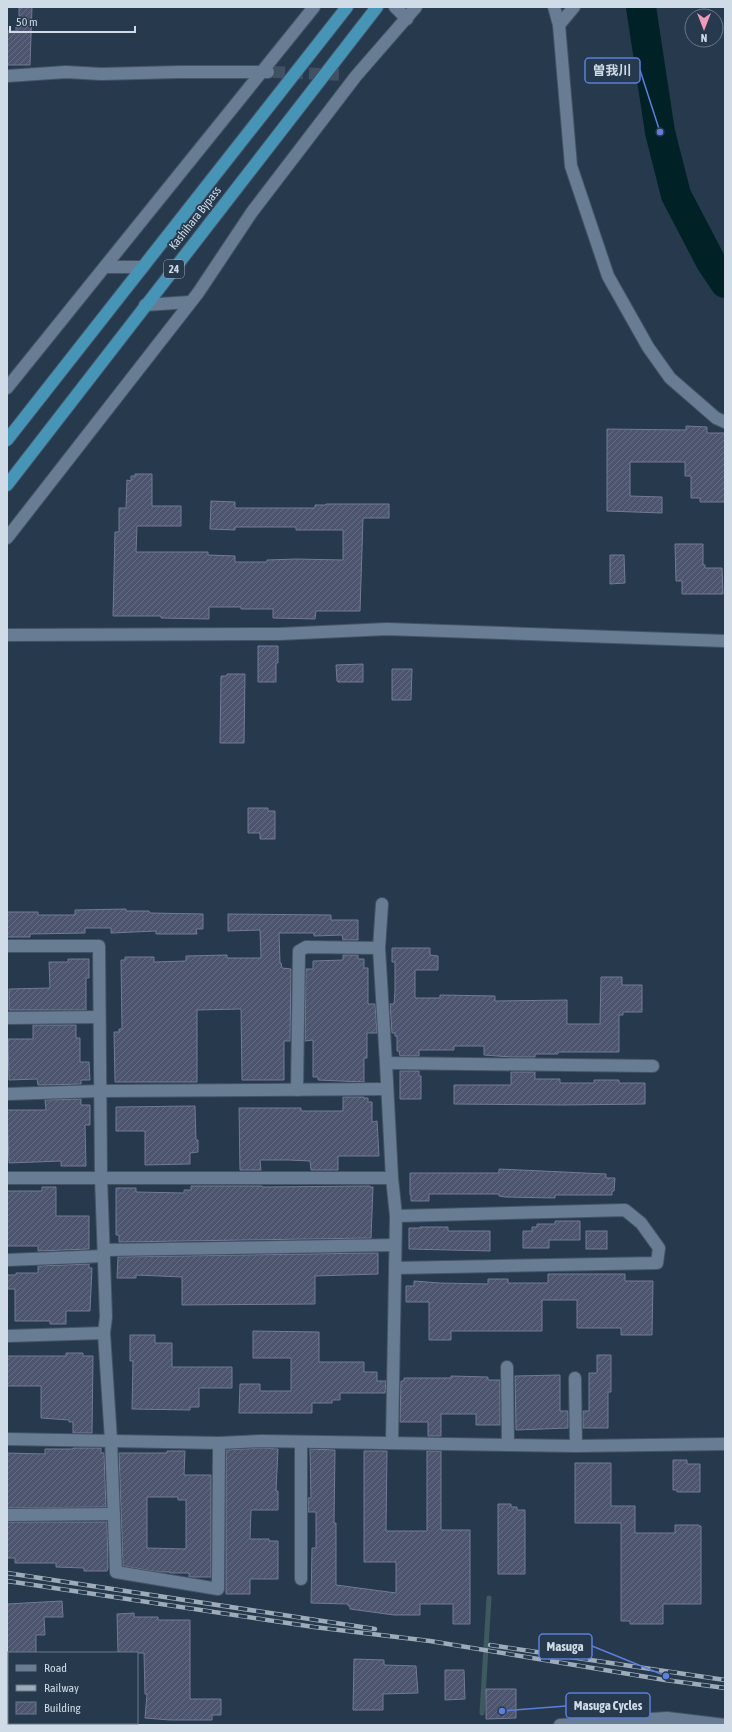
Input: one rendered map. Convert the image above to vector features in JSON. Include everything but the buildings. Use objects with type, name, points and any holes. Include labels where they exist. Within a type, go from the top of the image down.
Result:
[{"type":"highway","name":"Kashihara Bypass","points":[[7,440],[347,7]]},
{"type":"highway","name":"Kashihara Bypass","points":[[7,485],[377,7]]},
{"type":"street","points":[[7,388],[268,72],[314,7]]},
{"type":"street","points":[[395,7],[407,18]]},
{"type":"street","points":[[7,538],[190,302],[350,75],[407,18],[416,7]]},
{"type":"street","points":[[554,7],[559,25],[571,166],[608,276],[648,347],[670,378],[716,418],[725,422]]},
{"type":"street","points":[[559,25],[574,7]]},
{"type":"street","points":[[7,76],[66,72],[101,74],[268,72]]},
{"type":"street","points":[[105,268],[143,267]]},
{"type":"street","points":[[145,305],[190,302]]},
{"type":"street","points":[[7,636],[279,634],[387,628],[725,641]]},
{"type":"street","points":[[382,904],[379,948],[392,1178],[396,1216],[392,1443]]},
{"type":"street","points":[[7,946],[99,946],[99,1090],[106,1317],[104,1333],[111,1440],[116,1572],[218,1589],[219,1443]]},
{"type":"street","points":[[297,1090],[299,951],[306,947],[379,948]]},
{"type":"street","points":[[7,1018],[99,1017]]},
{"type":"street","points":[[386,1063],[653,1066]]},
{"type":"street","points":[[7,1094],[99,1090],[387,1089]]},
{"type":"street","points":[[7,1178],[392,1178]]},
{"type":"street","points":[[395,1268],[657,1263],[659,1248],[641,1223],[625,1210],[396,1216]]},
{"type":"street","points":[[7,1260],[104,1253],[395,1245]]},
{"type":"street","points":[[7,1336],[104,1333]]},
{"type":"street","points":[[507,1367],[508,1445]]},
{"type":"street","points":[[575,1378],[576,1446]]},
{"type":"street","points":[[7,1439],[219,1443],[262,1441],[576,1446],[725,1444]]},
{"type":"street","points":[[301,1442],[301,1579]]},
{"type":"street","points":[[7,1515],[114,1514]]},
{"type":"street","points":[[560,1725],[612,1723],[667,1718],[725,1725]]},
{"type":"waterway","points":[[641,7],[660,132],[676,195],[711,262],[725,283]]},
{"type":"waterway","points":[[482,1713],[489,1598]]},
{"type":"tunnel","points":[[273,72],[344,75]]},
{"type":"railway","points":[[7,1573],[375,1629]]},
{"type":"railway","points":[[7,1581],[314,1627],[430,1641],[665,1680],[725,1688]]},
{"type":"railway","points":[[490,1645],[725,1680]]},
{"type":"place","name":"曽我川","points":[[660,132]]},
{"type":"place","name":"Masuga","points":[[666,1676]]},
{"type":"place","name":"Masuga Cycles","points":[[502,1711]]}]
